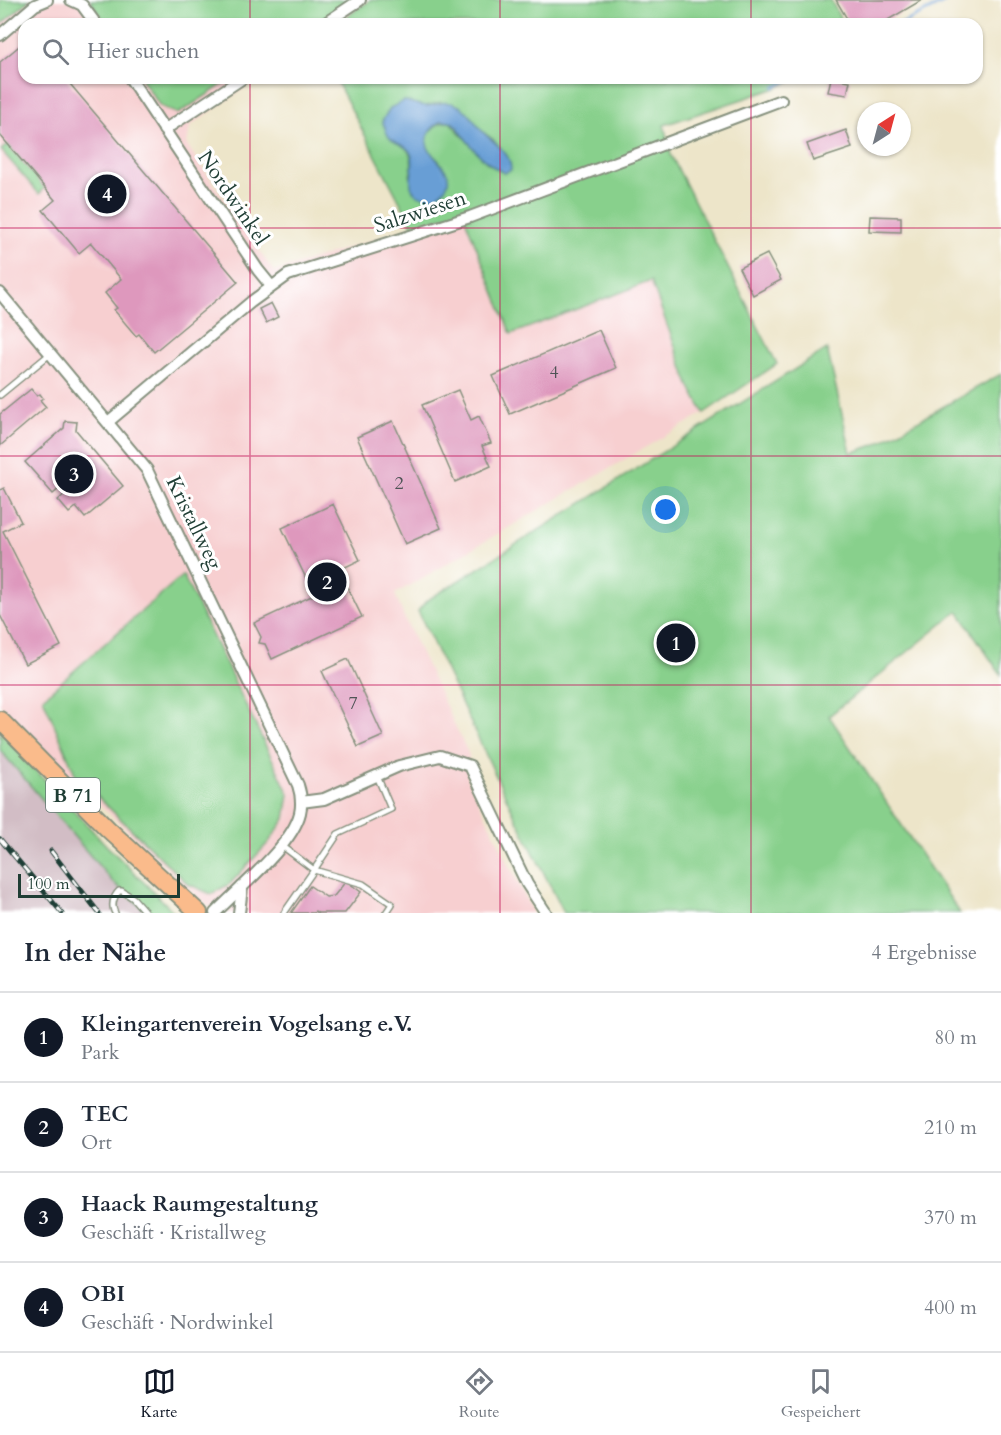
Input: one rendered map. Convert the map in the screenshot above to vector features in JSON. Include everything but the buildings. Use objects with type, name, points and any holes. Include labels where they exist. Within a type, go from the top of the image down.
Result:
[{"type":"main road","name":"B 71","points":[[0,720],[93,815],[199,913]]},
{"type":"street","points":[[20,18],[35,5],[47,0]]},
{"type":"street","points":[[71,0],[82,5],[92,18]]},
{"type":"street","points":[[333,18],[360,0]]},
{"type":"street","points":[[0,35],[18,20]]},
{"type":"street","name":"Nordwinkel","points":[[134,84],[271,286]]},
{"type":"street","points":[[164,130],[234,84]]},
{"type":"street","name":"Salzwiesen","points":[[108,422],[271,286],[288,275],[470,217],[781,100]]},
{"type":"street","name":"Kristallweg","points":[[0,293],[147,470],[295,780],[301,802]]},
{"type":"street","points":[[215,913],[281,845],[298,820],[301,802],[324,799],[399,766],[440,756],[470,766],[527,884],[546,913]]},
{"type":"street","points":[[239,913],[242,886]]},
{"type":"lane","points":[[0,395],[50,353]]},
{"type":"lane","points":[[284,913],[338,834],[391,809],[377,776]]},
{"type":"lane","points":[[281,845],[314,870],[363,884],[392,904],[386,913]]},
{"type":"lane","points":[[115,913],[112,905],[114,898],[119,891],[122,891],[133,898],[146,913]]},
{"type":"shaded area","points":[[0,0],[370,0],[344,18],[18,18],[18,84],[250,84],[190,126],[187,145],[274,272],[462,211],[511,334],[651,281],[689,385],[704,413],[395,594],[469,755],[467,778],[533,913],[217,913],[185,886],[34,742],[0,705]]},
{"type":"shaded area","points":[[0,750],[112,881],[148,913],[0,913]]},
{"type":"green space","points":[[0,0],[30,0],[0,25]]},
{"type":"green space","points":[[90,0],[354,0],[326,18],[101,18]]},
{"type":"green space","points":[[370,0],[831,0],[840,18],[344,18]]},
{"type":"green space","points":[[145,84],[224,84],[178,114],[160,106]]},
{"type":"green space","points":[[338,84],[784,84],[664,125],[671,155],[777,364],[704,413],[689,385],[651,281],[511,334],[462,211],[413,227]],"holes":[[[441,102],[494,140],[504,173],[486,162],[450,122],[445,122],[435,126],[426,139],[429,152],[441,164],[443,172],[445,188],[436,197],[410,176],[412,164],[410,155],[405,147],[394,141],[420,105],[426,106]]]},
{"type":"green space","points":[[8,144],[45,188],[39,194],[1,150]]},
{"type":"green space","points":[[827,349],[851,453],[877,444],[1001,374],[1001,675],[958,611],[829,716],[960,913],[564,913],[513,812],[418,611],[426,601]]},
{"type":"green space","points":[[183,575],[289,794],[285,819],[269,842],[230,884],[211,894],[188,884],[76,776],[43,698]]},
{"type":"green space","points":[[0,732],[107,846],[175,913],[148,913],[112,881],[0,750]]},
{"type":"water","points":[[404,101],[424,106],[447,102],[460,106],[505,153],[511,170],[504,173],[494,167],[476,152],[454,124],[442,121],[431,130],[427,139],[432,155],[448,176],[448,184],[437,196],[426,198],[417,194],[412,190],[411,185],[413,160],[411,154],[407,148],[390,138],[382,121],[390,108]]},
{"type":"waterway","points":[[913,18],[949,0]]},
{"type":"waterway","points":[[775,87],[781,84]]},
{"type":"railway","points":[[0,839],[62,913]]},
{"type":"railway","points":[[51,851],[99,913]]},
{"type":"place","name":"OBI","points":[[107,194]]},
{"type":"place","name":"Haack Raumgestaltung","points":[[74,474]]},
{"type":"place","name":"TEC","points":[[327,582]]},
{"type":"place","name":"Kleingartenverein Vogelsang e.V.","points":[[676,643]]}]
